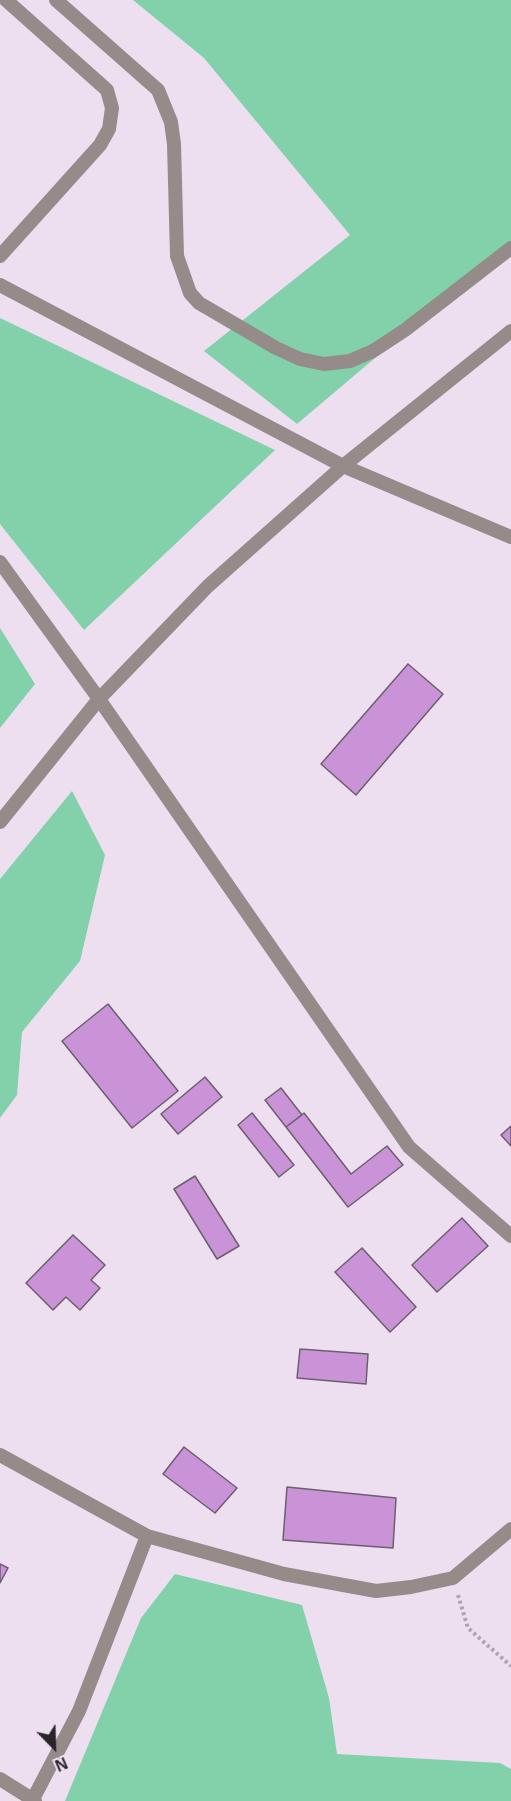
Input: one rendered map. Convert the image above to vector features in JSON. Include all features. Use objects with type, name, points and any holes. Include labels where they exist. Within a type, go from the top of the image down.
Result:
[{"type":"lane","points":[[0,256],[100,145],[109,129],[112,108],[107,90],[6,0]]},
{"type":"lane","points":[[56,0],[158,90],[171,122],[174,144],[177,256],[190,293],[198,303],[276,348],[300,359],[324,364],[350,361],[373,351],[405,330],[511,248]]},
{"type":"lane","points":[[0,285],[343,466],[511,537]]},
{"type":"lane","points":[[0,822],[99,699],[208,586],[343,466],[511,331]]},
{"type":"lane","points":[[0,562],[99,699],[409,1147],[511,1236]]},
{"type":"lane","points":[[0,1455],[147,1536],[284,1574],[376,1591],[411,1587],[453,1578],[511,1529]]},
{"type":"lane","points":[[0,1779],[33,1800],[79,1711],[147,1536]]},
{"type":"path","points":[[453,1578],[468,1628],[511,1666]]},
{"type":"green space","points":[[133,0],[511,0],[511,243],[297,424],[204,351],[350,235],[204,58]]},
{"type":"green space","points":[[0,318],[275,450],[84,630],[0,524]]},
{"type":"green space","points":[[0,628],[35,684],[0,728]]},
{"type":"green space","points":[[72,791],[105,855],[80,961],[22,1032],[17,1095],[0,1118],[0,879]]},
{"type":"green space","points":[[175,1574],[302,1605],[329,1698],[337,1754],[500,1763],[511,1769],[511,1801],[65,1801],[141,1618]]},
{"type":"building","points":[[408,664],[443,694],[356,795],[321,764]]},
{"type":"building","points":[[108,1004],[178,1091],[132,1128],[62,1041]]},
{"type":"building","points":[[205,1077],[222,1097],[178,1134],[161,1114]]},
{"type":"building","points":[[281,1088],[302,1115],[286,1127],[265,1100]]},
{"type":"building","points":[[252,1113],[294,1165],[279,1177],[238,1125]]},
{"type":"building","points":[[304,1113],[351,1174],[387,1146],[403,1165],[348,1207],[286,1127]]},
{"type":"building","points":[[511,1126],[511,1146],[501,1135]]},
{"type":"building","points":[[195,1176],[239,1246],[217,1259],[174,1189]]},
{"type":"building","points":[[462,1218],[488,1246],[437,1292],[412,1265]]},
{"type":"building","points":[[73,1235],[105,1265],[91,1280],[100,1288],[80,1310],[66,1297],[53,1310],[26,1283]]},
{"type":"building","points":[[362,1248],[416,1307],[390,1332],[335,1272]]},
{"type":"building","points":[[300,1349],[368,1354],[366,1384],[297,1378]]},
{"type":"building","points":[[184,1447],[237,1488],[215,1513],[163,1474]]},
{"type":"building","points":[[287,1487],[396,1498],[393,1548],[283,1540]]},
{"type":"building","points":[[0,1564],[8,1568],[0,1583]]}]
